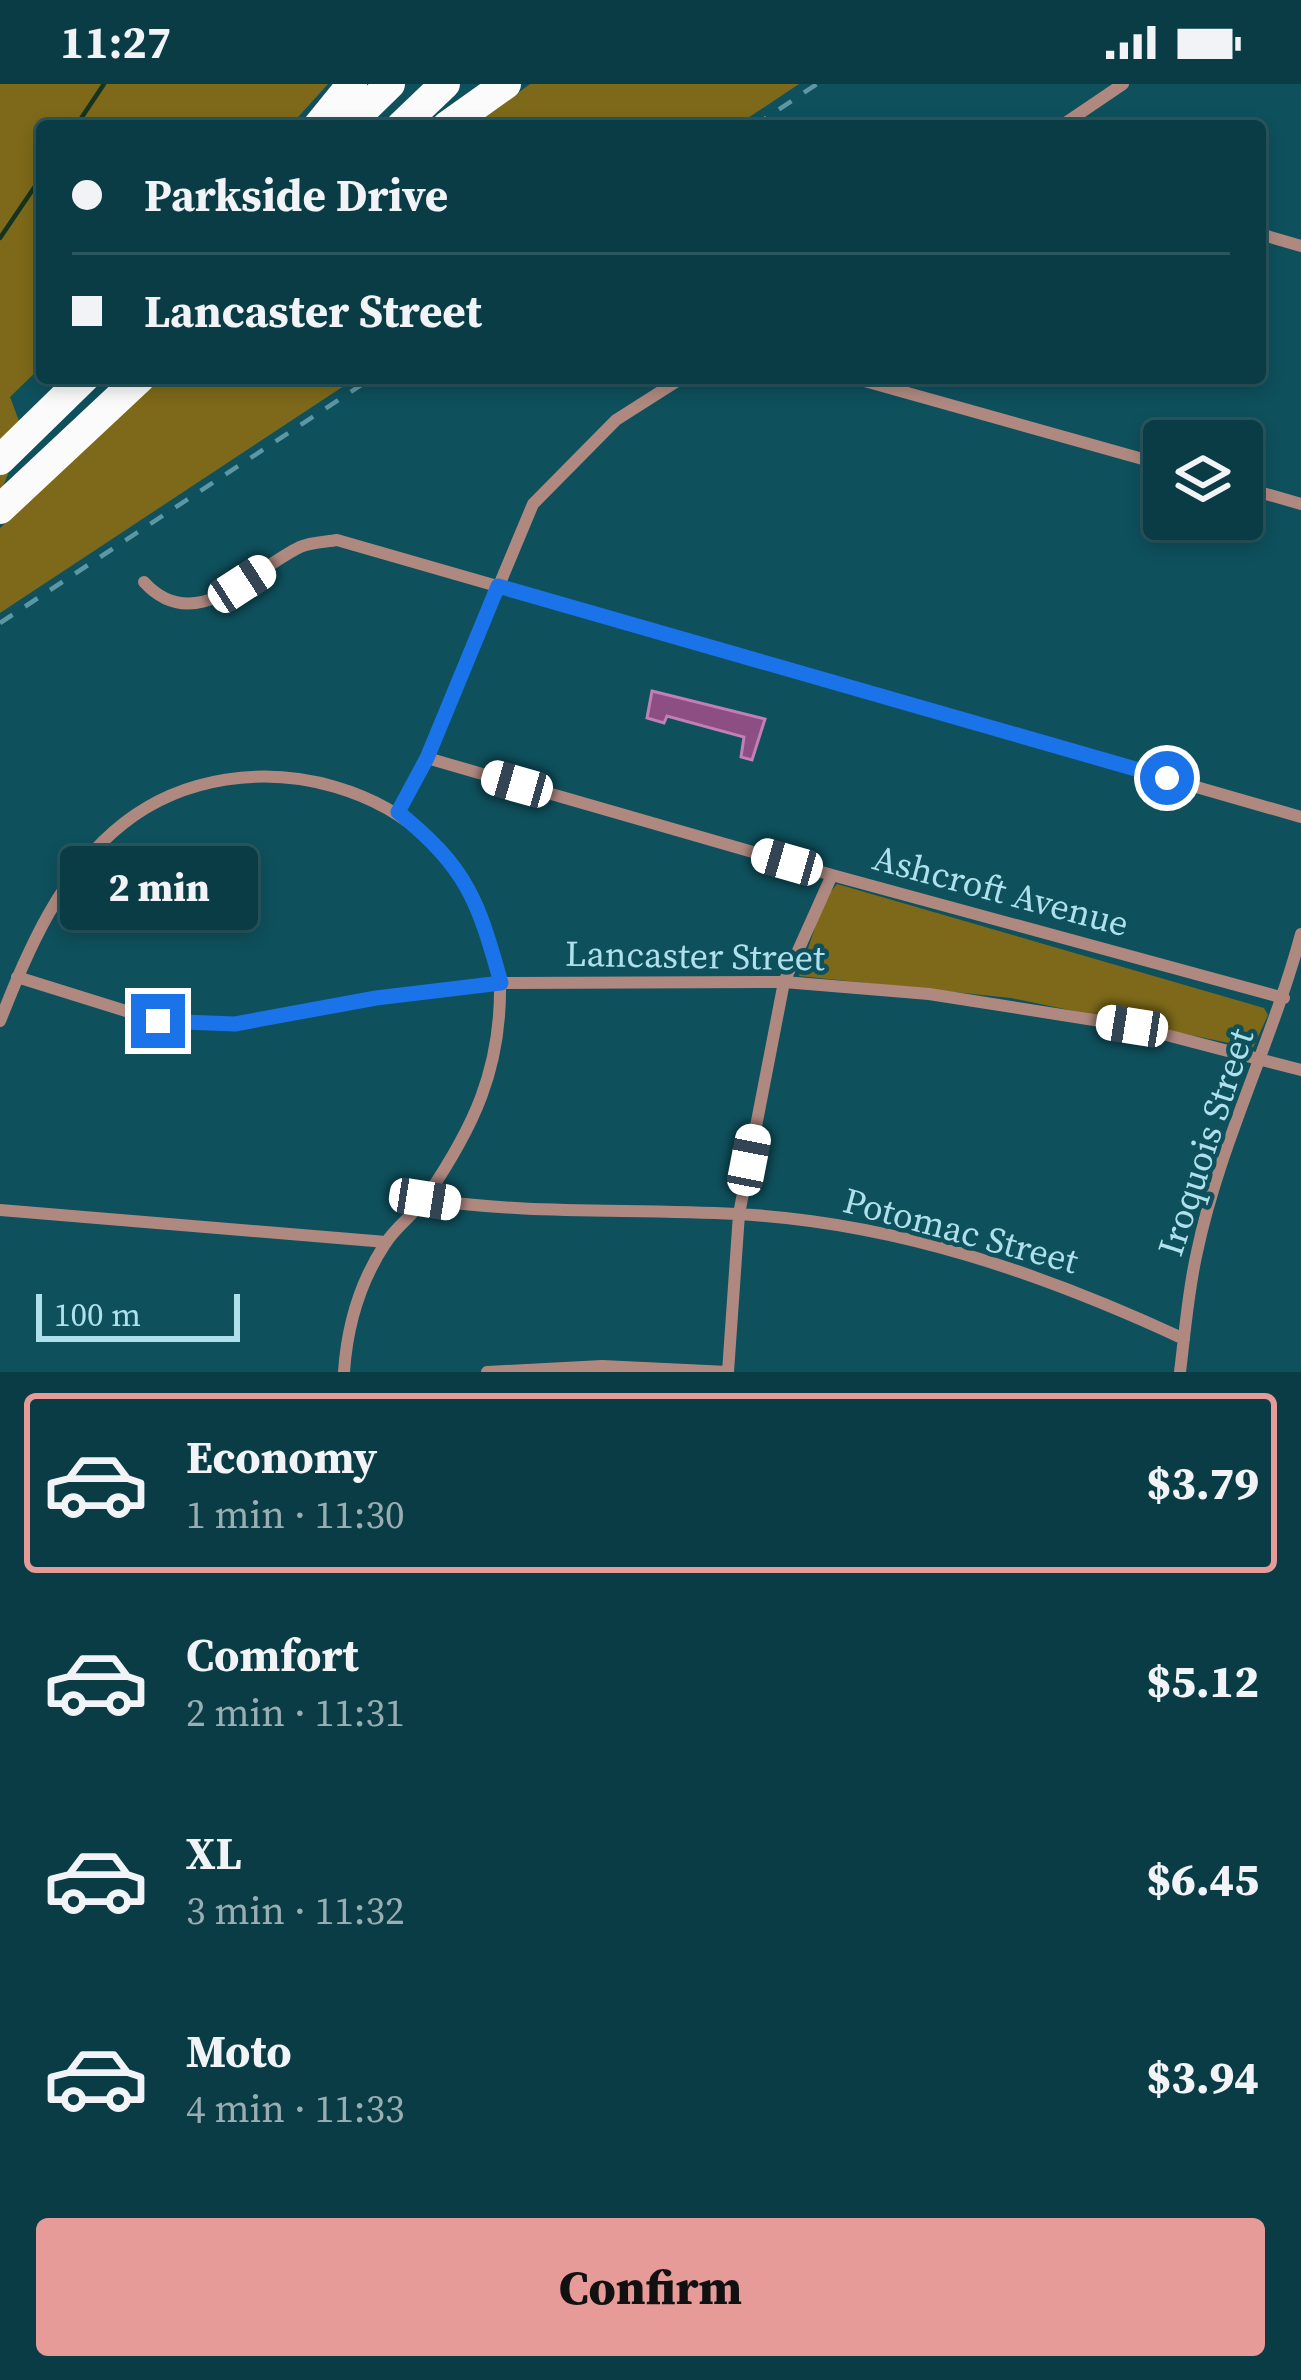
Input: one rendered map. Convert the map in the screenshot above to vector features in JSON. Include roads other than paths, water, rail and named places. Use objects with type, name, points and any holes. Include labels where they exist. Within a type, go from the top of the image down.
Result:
[{"type":"highway","points":[[323,120],[352,84]]},
{"type":"highway","points":[[353,120],[390,84]]},
{"type":"highway","points":[[407,120],[445,84]]},
{"type":"highway","points":[[455,120],[506,84]]},
{"type":"highway","points":[[0,460],[79,384]]},
{"type":"highway","points":[[0,509],[134,384]]},
{"type":"street","points":[[1070,120],[1123,84]]},
{"type":"street","points":[[1266,236],[1301,246]]},
{"type":"street","points":[[398,812],[427,758],[533,504],[616,420],[673,384]]},
{"type":"street","points":[[875,384],[1143,459]]},
{"type":"street","points":[[1263,493],[1301,504]]},
{"type":"street","points":[[143,582],[171,602],[198,603],[219,598],[303,545],[337,540],[1301,817]]},
{"type":"street","name":"Ashcroft Avenue","points":[[427,758],[1284,998]]},
{"type":"street","points":[[0,1021],[45,913],[123,823],[176,793],[251,775],[337,784],[398,812],[455,866],[479,904],[501,983],[489,1085],[469,1129],[425,1199],[386,1242],[358,1297],[346,1339],[344,1372]]},
{"type":"street","points":[[487,1372],[602,1366],[728,1372],[739,1214],[784,982],[832,875]]},
{"type":"street","name":"Iroquois Street","points":[[1180,1372],[1196,1252],[1227,1148],[1284,998],[1301,934]]},
{"type":"street","name":"Lancaster Street","points":[[17,977],[158,1021],[235,1024],[376,998],[501,983],[784,982],[928,994],[1132,1026],[1301,1070]]},
{"type":"street","name":"Potomac Street","points":[[425,1199],[489,1209],[739,1214],[889,1233],[1086,1294],[1184,1340]]},
{"type":"street","points":[[0,1210],[386,1242]]},
{"type":"waterway","points":[[80,120],[104,84]]},
{"type":"waterway","points":[[0,238],[36,185]]},
{"type":"railway","points":[[763,120],[817,84]]},
{"type":"railway","points":[[0,623],[363,384]]}]
